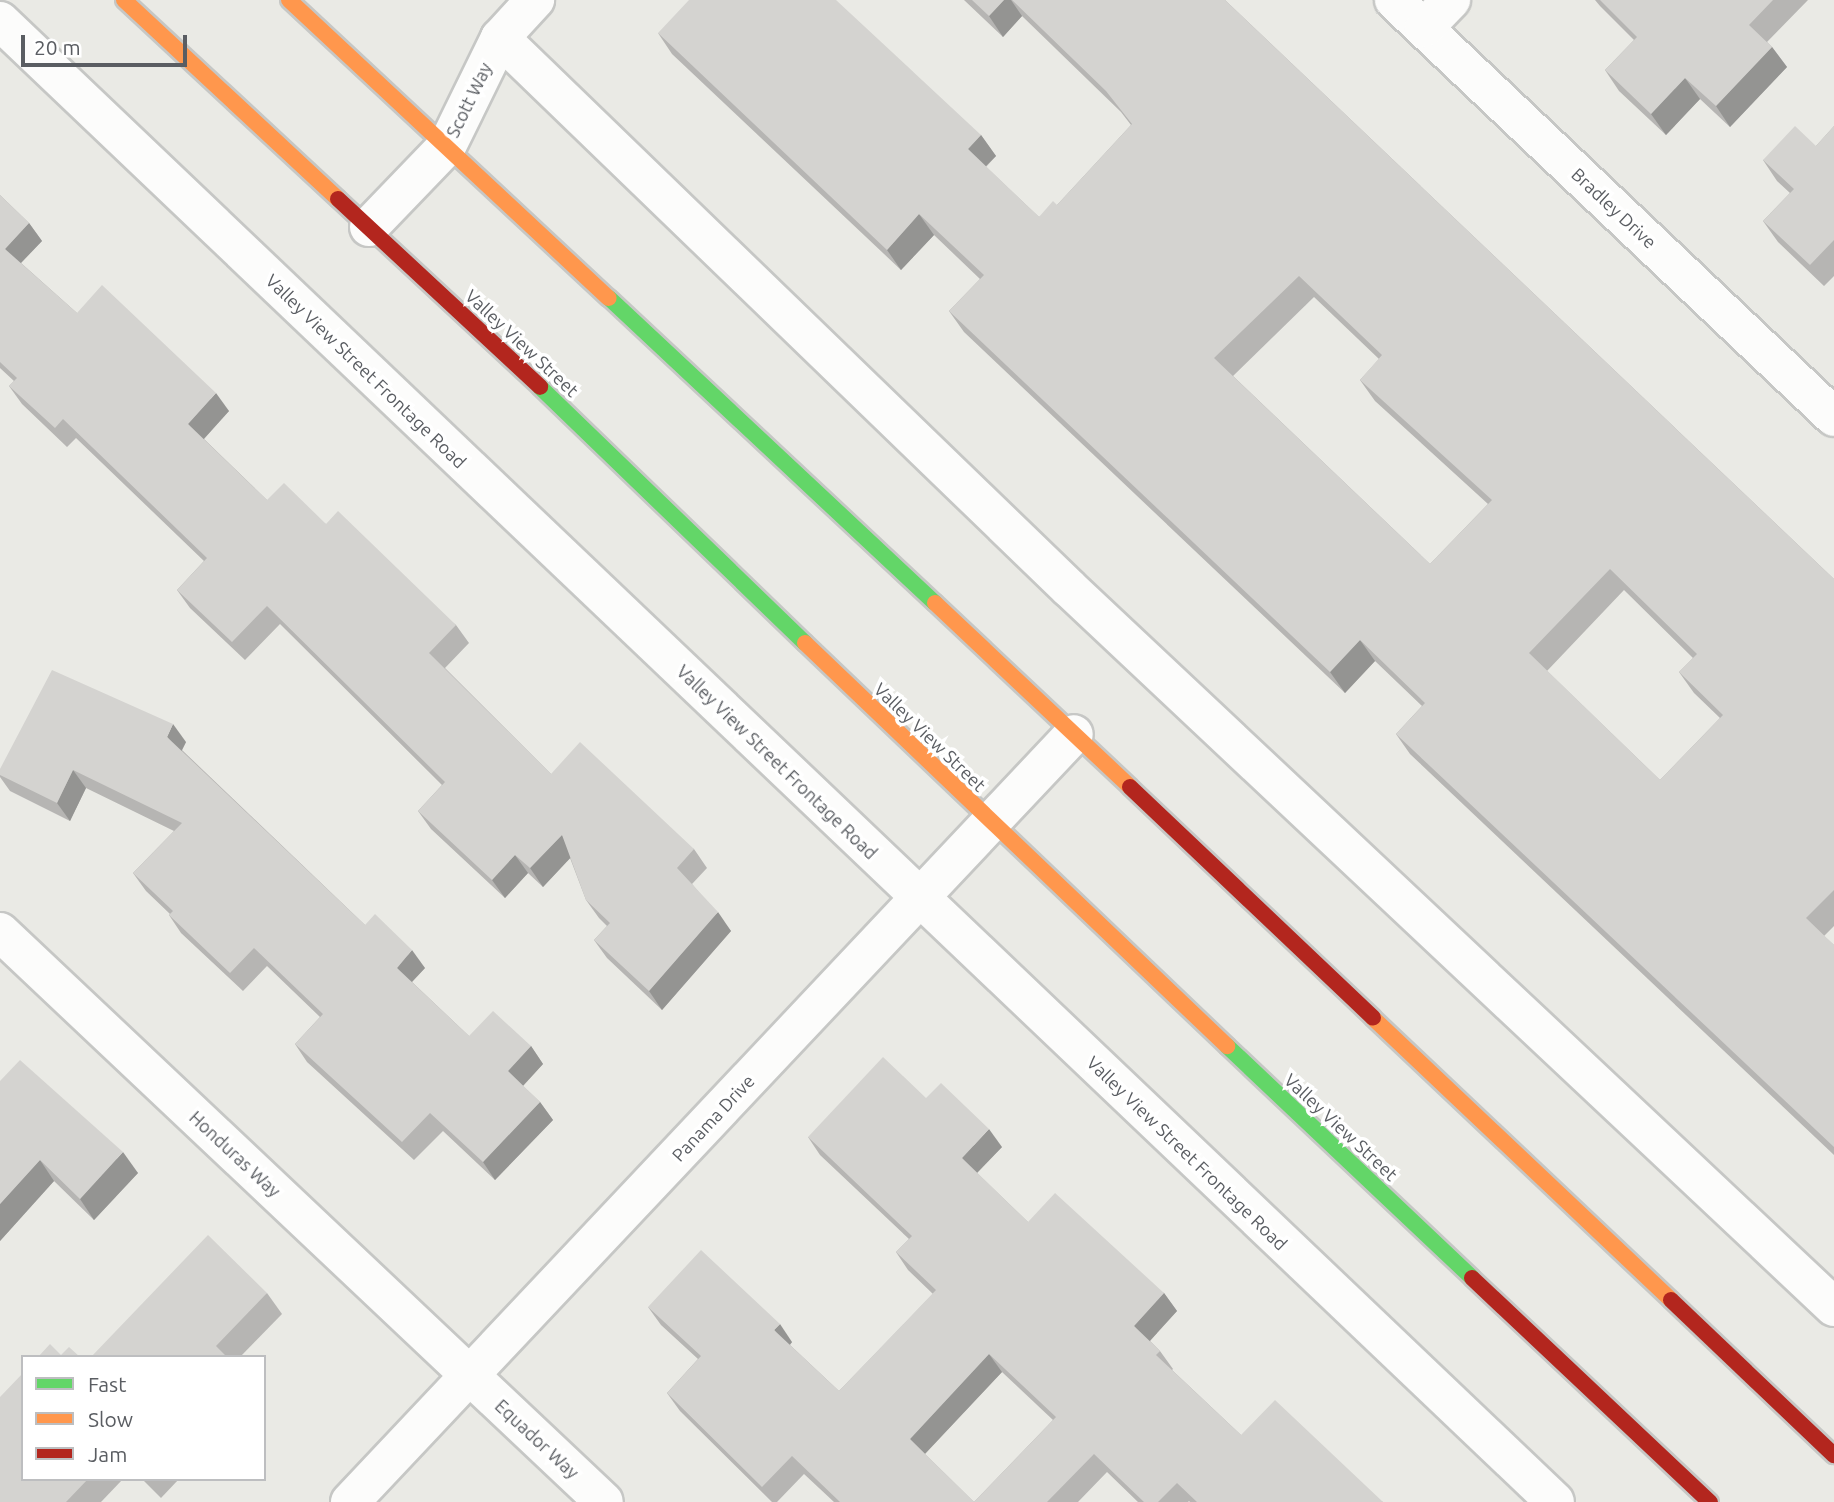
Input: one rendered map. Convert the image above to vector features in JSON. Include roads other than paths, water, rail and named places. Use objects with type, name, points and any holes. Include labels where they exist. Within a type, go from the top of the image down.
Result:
[{"type":"main road","name":"Valley View Street","points":[[124,0],[579,423],[988,821],[1710,1502]]},
{"type":"main road","points":[[289,0],[1074,734],[1834,1455]]},
{"type":"street","name":"Scott Way","points":[[369,228],[447,146],[500,38],[535,0]]},
{"type":"street","name":"Bradley Drive","points":[[1394,0],[1834,416]]},
{"type":"street","points":[[1424,28],[1451,0]]},
{"type":"street","name":"Valley View Street Frontage Road","points":[[0,21],[1555,1502]]},
{"type":"street","points":[[500,38],[1069,588],[1834,1307]]},
{"type":"street","name":"Panama Drive","points":[[350,1502],[919,899],[988,821],[1074,734]]},
{"type":"street","name":"Honduras Way","points":[[0,932],[469,1377]]},
{"type":"street","name":"Equador Way","points":[[469,1377],[604,1502]]}]
